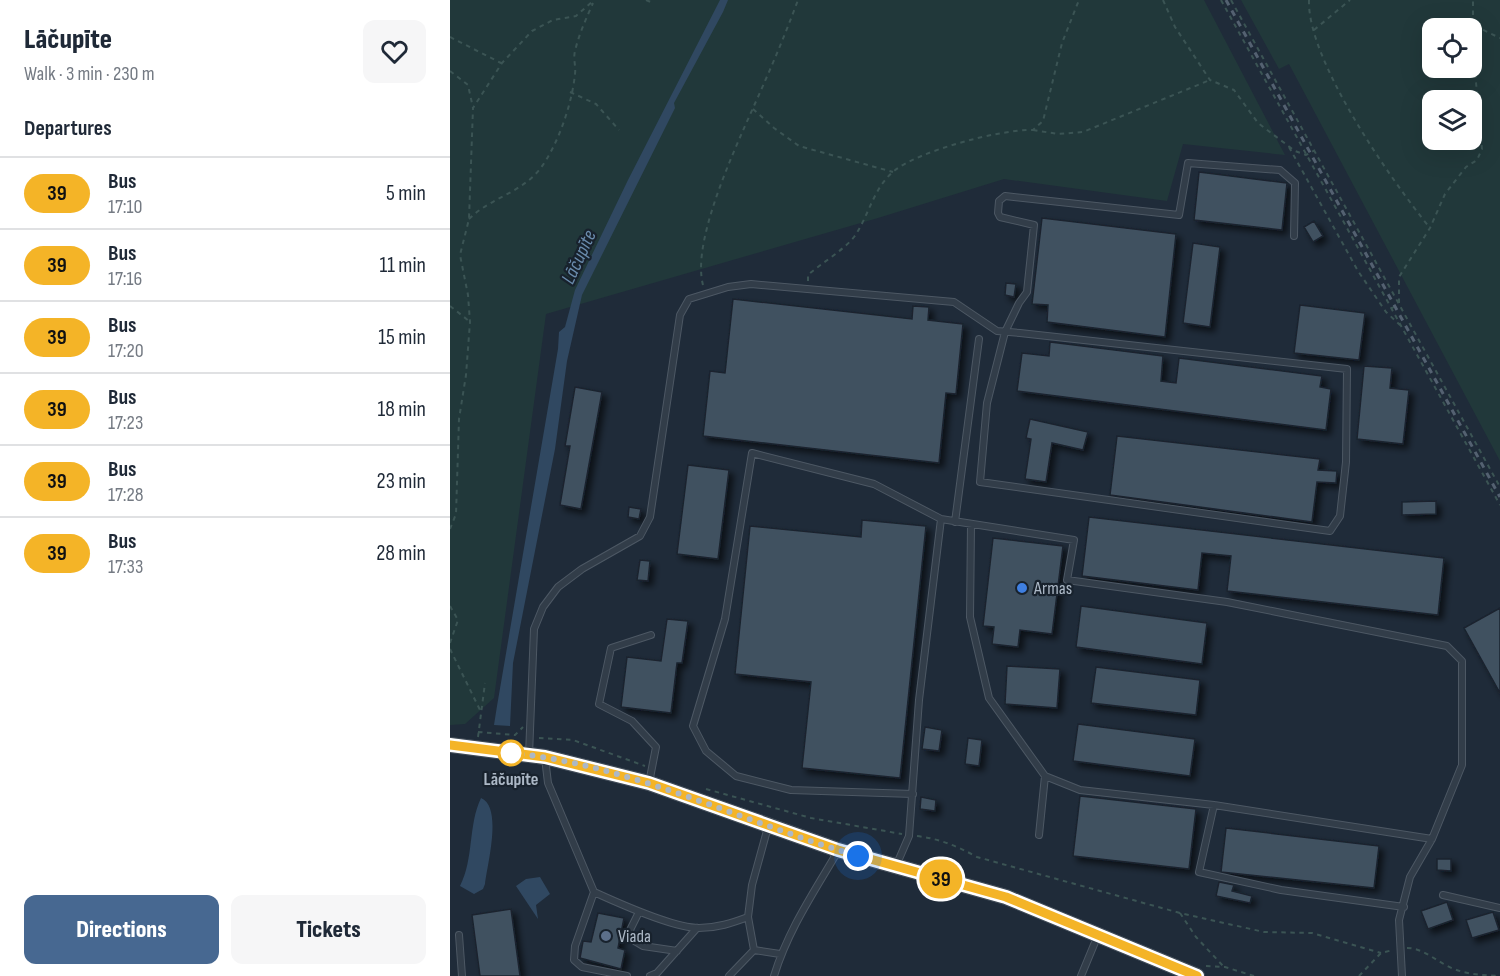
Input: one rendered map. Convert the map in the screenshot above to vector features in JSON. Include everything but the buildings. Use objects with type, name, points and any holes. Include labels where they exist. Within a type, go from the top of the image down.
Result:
[{"type":"street","points":[[450,745],[545,757],[650,776],[838,850],[1006,897],[1098,934],[1201,971]]},
{"type":"lane","points":[[529,755],[534,629],[543,607],[558,587],[582,569],[640,536],[650,517],[680,315],[689,299],[728,287],[752,284],[954,302],[997,331],[1005,332],[1347,369],[1347,449],[1340,516],[1330,531],[980,482],[987,403],[1005,332],[1027,292],[1034,225],[1000,217],[999,201],[1005,196],[1179,215],[1188,163],[1280,170],[1295,183],[1294,237]]},
{"type":"lane","points":[[955,522],[979,339]]},
{"type":"lane","points":[[913,794],[791,790],[736,776],[706,750],[693,726],[725,619],[752,453],[874,484],[941,519],[1074,540],[1066,580],[1227,602],[1447,646],[1462,661],[1462,765],[1432,839],[1410,877],[1399,920],[1402,976]]},
{"type":"lane","points":[[896,867],[909,836],[919,700],[941,519]]},
{"type":"lane","points":[[971,524],[970,617],[989,698],[1045,776],[1080,790],[1214,805],[1432,839]]},
{"type":"lane","points":[[650,776],[656,747],[632,721],[599,704],[611,648],[651,635]]},
{"type":"lane","points":[[545,757],[548,783],[594,892],[575,946],[574,960],[582,967],[627,976]]},
{"type":"lane","points":[[1039,835],[1045,776]]},
{"type":"lane","points":[[1214,805],[1199,872],[1281,890],[1404,907]]},
{"type":"lane","points":[[754,950],[748,917],[753,885],[769,824]]},
{"type":"lane","points":[[774,976],[780,954],[806,903],[838,850]]},
{"type":"lane","points":[[594,892],[639,912],[697,928],[727,925],[748,917]]},
{"type":"lane","points":[[1443,895],[1500,908]]},
{"type":"lane","points":[[639,912],[630,930],[633,940],[643,946],[677,951]]},
{"type":"lane","points":[[650,976],[657,973],[697,928]]},
{"type":"lane","points":[[1081,976],[1098,934]]},
{"type":"lane","points":[[459,935],[462,976]]},
{"type":"lane","points":[[754,950],[780,954]]},
{"type":"lane","points":[[729,976],[754,950]]},
{"type":"path","points":[[473,108],[502,63],[532,31],[553,20],[576,16],[594,0]]},
{"type":"path","points":[[469,219],[497,198],[522,187],[540,169],[552,149],[563,124],[575,74],[574,54],[594,0]]},
{"type":"path","points":[[646,0],[653,3]]},
{"type":"path","points":[[706,294],[700,272],[704,246],[724,174],[798,0]]},
{"type":"path","points":[[1033,130],[1042,121],[1062,43],[1079,0]]},
{"type":"path","points":[[1163,0],[1176,27],[1210,80],[1234,90],[1258,123],[1287,145],[1306,155]]},
{"type":"path","points":[[1221,0],[1500,505]]},
{"type":"path","points":[[1232,0],[1500,487]]},
{"type":"path","points":[[1309,0],[1320,56],[1398,188],[1430,228]]},
{"type":"path","points":[[1314,30],[1350,0]]},
{"type":"path","points":[[1473,0],[1474,18]]},
{"type":"path","points":[[1482,30],[1500,38]]},
{"type":"path","points":[[450,38],[502,63]]},
{"type":"path","points":[[450,71],[468,85],[473,108],[469,219],[460,255],[468,295],[470,322],[466,375],[459,419],[456,514],[450,529]]},
{"type":"path","points":[[1400,304],[1399,277],[1430,228],[1445,194],[1466,167],[1477,160],[1482,149],[1476,78]]},
{"type":"path","points":[[807,290],[808,275],[853,238],[878,188],[893,171],[912,160],[959,143],[1018,129],[1058,134],[1083,132],[1210,80]]},
{"type":"path","points":[[570,92],[596,104],[619,130]]},
{"type":"path","points":[[753,108],[774,129],[799,146],[893,171]]},
{"type":"path","points":[[1287,145],[1358,271],[1386,312],[1402,327]]},
{"type":"path","points":[[1306,155],[1316,150]]},
{"type":"path","points":[[1391,308],[1400,304]]},
{"type":"path","points":[[450,306],[470,322]]},
{"type":"path","points":[[450,606],[458,621],[450,644]]},
{"type":"path","points":[[450,650],[480,710]]},
{"type":"path","points":[[476,748],[485,683]]},
{"type":"path","points":[[478,732],[515,735],[530,719]]},
{"type":"path","points":[[529,738],[573,740],[638,762],[650,776]]},
{"type":"path","points":[[706,789],[811,818],[909,836],[935,838],[954,844],[976,857],[1180,913],[1264,932],[1312,933],[1381,953],[1401,948],[1415,948],[1454,969],[1477,975],[1500,976]]},
{"type":"path","points":[[1180,913],[1196,937],[1224,967]]},
{"type":"path","points":[[1359,976],[1381,953]]},
{"type":"path","points":[[1201,971],[1224,967],[1254,976]]},
{"type":"green space","points":[[450,0],[1204,0],[1285,155],[1183,144],[1167,201],[1004,179],[546,314],[494,698],[465,724],[450,725]]},
{"type":"green space","points":[[1241,0],[1500,0],[1500,461],[1289,64],[1279,69]]},
{"type":"water","name":"Lāčupīte","points":[[720,0],[728,0],[674,103],[675,108],[582,295],[567,361],[555,449],[513,663],[510,726],[494,725],[559,332],[565,327],[575,290],[628,180]]},
{"type":"water","points":[[481,798],[488,804],[491,813],[492,837],[485,884],[483,889],[474,894],[460,886],[467,865],[474,819]]},
{"type":"water","points":[[540,877],[550,894],[536,905],[538,919],[516,886],[526,879]]},
{"type":"railway","points":[[1226,0],[1500,497]]},
{"type":"bus line","name":"39","points":[[450,745],[545,757],[649,783],[838,850],[1006,897],[1197,976]]},
{"type":"place","name":"Armas","points":[[1022,588]]},
{"type":"place","name":"Lāčupīte","points":[[511,753]]},
{"type":"place","name":"Viada","points":[[606,936]]},
{"type":"route","points":[[511,753],[545,757],[649,783],[858,856]]}]
